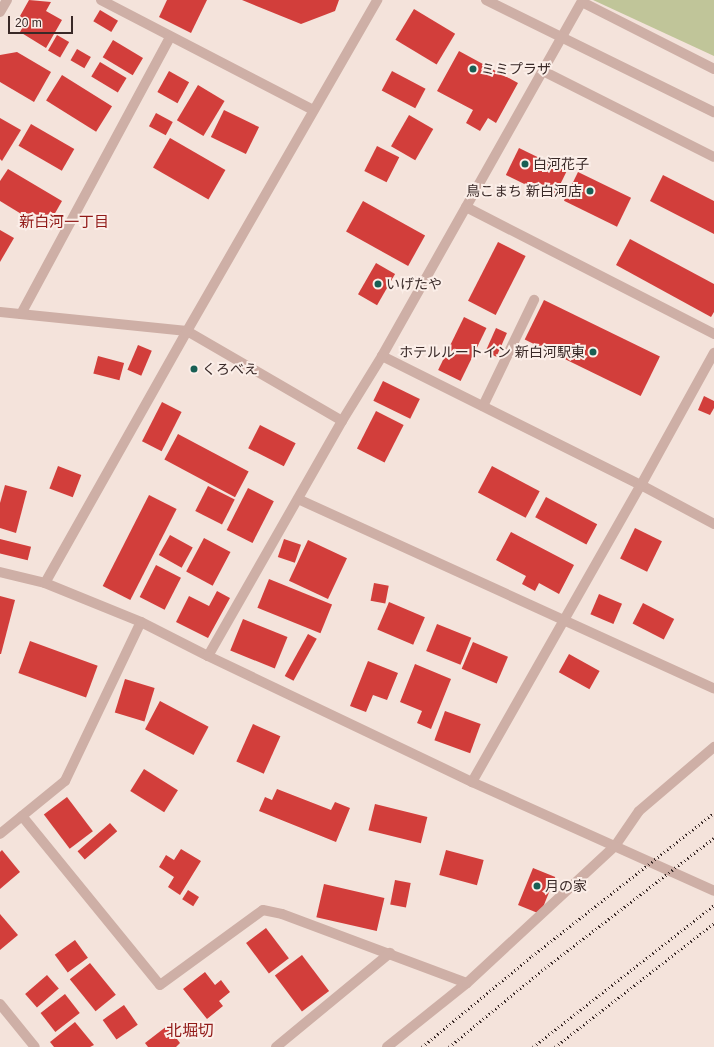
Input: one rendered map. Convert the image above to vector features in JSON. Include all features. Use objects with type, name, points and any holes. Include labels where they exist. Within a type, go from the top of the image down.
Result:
[{"type":"street","points":[[0,12],[6,0]]},
{"type":"street","points":[[101,0],[313,110]]},
{"type":"street","points":[[45,583],[187,331],[377,0]]},
{"type":"street","points":[[486,0],[563,36],[714,112]]},
{"type":"street","points":[[208,656],[342,421],[382,356],[582,1],[714,70]]},
{"type":"street","points":[[21,314],[170,37]]},
{"type":"street","points":[[543,71],[714,157]]},
{"type":"street","points":[[466,208],[714,334]]},
{"type":"street","points":[[483,406],[534,300]]},
{"type":"street","points":[[0,312],[187,331],[342,421]]},
{"type":"street","points":[[472,782],[641,486],[714,353]]},
{"type":"street","points":[[382,356],[714,524]]},
{"type":"street","points":[[298,499],[714,689]]},
{"type":"street","points":[[0,572],[45,583],[141,622],[208,656],[472,782],[714,891]]},
{"type":"street","points":[[0,834],[65,781],[141,622]]},
{"type":"street","points":[[387,1047],[467,983],[615,846],[639,812],[714,746]]},
{"type":"street","points":[[22,816],[160,985],[263,910],[282,914],[390,953],[467,983]]},
{"type":"street","points":[[276,1047],[390,953]]},
{"type":"street","points":[[0,1004],[35,1047]]},
{"type":"green space","points":[[593,0],[714,0],[714,56]]},
{"type":"building","points":[[29,0],[51,2],[46,11],[62,20],[46,48],[20,32],[26,21],[20,16]]},
{"type":"building","points":[[167,0],[207,0],[191,33],[159,17]]},
{"type":"building","points":[[242,0],[339,0],[335,11],[301,24]]},
{"type":"building","points":[[414,9],[455,34],[437,65],[395,40]]},
{"type":"building","points":[[100,10],[118,21],[111,32],[93,21]]},
{"type":"building","points":[[57,35],[69,42],[60,58],[48,51]]},
{"type":"building","points":[[113,40],[143,58],[133,75],[103,57]]},
{"type":"building","points":[[77,49],[91,57],[84,68],[70,60]]},
{"type":"building","points":[[459,51],[518,83],[496,123],[488,118],[480,131],[466,123],[473,110],[437,91]]},
{"type":"building","points":[[17,52],[51,72],[34,102],[0,82],[0,55]]},
{"type":"building","points":[[100,62],[127,78],[118,93],[91,77]]},
{"type":"building","points":[[169,71],[189,82],[177,103],[157,92]]},
{"type":"building","points":[[392,71],[426,89],[415,108],[382,90]]},
{"type":"building","points":[[62,75],[112,106],[96,132],[46,100]]},
{"type":"building","points":[[198,85],[225,101],[203,136],[177,120]]},
{"type":"building","points":[[224,110],[259,127],[246,154],[211,137]]},
{"type":"building","points":[[156,113],[173,122],[166,135],[149,126]]},
{"type":"building","points":[[409,115],[433,129],[415,160],[391,146]]},
{"type":"building","points":[[0,118],[21,130],[2,161],[0,159]]},
{"type":"building","points":[[31,124],[74,149],[62,171],[19,146]]},
{"type":"building","points":[[170,138],[225,170],[208,199],[153,167]]},
{"type":"building","points":[[377,146],[399,157],[387,182],[364,171]]},
{"type":"building","points":[[519,148],[567,171],[553,198],[506,175]]},
{"type":"building","points":[[8,169],[62,201],[46,229],[0,201],[0,181]]},
{"type":"building","points":[[578,172],[631,198],[617,227],[564,201]]},
{"type":"building","points":[[663,175],[714,201],[714,234],[650,201]]},
{"type":"building","points":[[363,201],[425,235],[408,266],[346,232]]},
{"type":"building","points":[[0,230],[14,238],[0,262]]},
{"type":"building","points":[[630,239],[714,284],[714,312],[711,317],[616,265]]},
{"type":"building","points":[[498,242],[526,256],[496,315],[468,301]]},
{"type":"building","points":[[376,263],[395,274],[377,305],[358,294]]},
{"type":"building","points":[[544,300],[660,357],[641,396],[525,340]]},
{"type":"building","points":[[464,317],[486,328],[461,381],[438,370]]},
{"type":"building","points":[[496,328],[507,333],[496,357],[485,352]]},
{"type":"building","points":[[138,345],[152,351],[141,376],[127,370]]},
{"type":"building","points":[[98,356],[124,363],[119,380],[93,373]]},
{"type":"building","points":[[383,381],[420,399],[410,419],[373,401]]},
{"type":"building","points":[[704,396],[714,401],[714,408],[710,415],[698,410]]},
{"type":"building","points":[[162,402],[182,412],[162,451],[142,441]]},
{"type":"building","points":[[376,411],[404,425],[385,462],[357,448]]},
{"type":"building","points":[[260,425],[296,443],[284,466],[248,448]]},
{"type":"building","points":[[178,434],[249,472],[235,497],[164,460]]},
{"type":"building","points":[[58,466],[81,475],[73,497],[49,488]]},
{"type":"building","points":[[492,466],[540,491],[526,518],[478,492]]},
{"type":"building","points":[[5,485],[27,491],[16,533],[0,528],[0,503]]},
{"type":"building","points":[[208,486],[235,500],[222,525],[195,511]]},
{"type":"building","points":[[248,488],[274,501],[253,543],[227,530]]},
{"type":"building","points":[[149,495],[177,509],[130,600],[103,586]]},
{"type":"building","points":[[546,497],[597,524],[586,545],[535,517]]},
{"type":"building","points":[[635,528],[662,541],[647,572],[620,559]]},
{"type":"building","points":[[511,532],[574,565],[559,594],[539,583],[535,591],[522,584],[526,576],[496,560]]},
{"type":"building","points":[[170,535],[193,548],[182,568],[159,555]]},
{"type":"building","points":[[204,538],[230,552],[213,586],[186,572]]},
{"type":"building","points":[[0,539],[31,547],[28,560],[0,553]]},
{"type":"building","points":[[284,539],[301,545],[295,563],[278,557]]},
{"type":"building","points":[[308,540],[347,558],[328,599],[289,581]]},
{"type":"building","points":[[156,565],[181,578],[165,610],[140,597]]},
{"type":"building","points":[[269,579],[332,604],[320,633],[257,608]]},
{"type":"building","points":[[374,583],[389,586],[385,604],[371,601]]},
{"type":"building","points":[[217,591],[230,598],[208,638],[176,622],[189,596],[209,606]]},
{"type":"building","points":[[599,594],[622,604],[613,624],[590,614]]},
{"type":"building","points":[[0,596],[15,600],[1,654],[0,654]]},
{"type":"building","points":[[389,602],[425,617],[413,645],[377,630]]},
{"type":"building","points":[[643,603],[674,619],[664,639],[633,623]]},
{"type":"building","points":[[243,619],[288,637],[275,669],[230,651]]},
{"type":"building","points":[[437,624],[471,638],[460,665],[426,651]]},
{"type":"building","points":[[308,634],[317,639],[293,681],[285,676]]},
{"type":"building","points":[[30,641],[98,666],[86,698],[18,673]]},
{"type":"building","points":[[473,642],[508,657],[497,684],[462,669]]},
{"type":"building","points":[[569,654],[600,671],[589,689],[559,672]]},
{"type":"building","points":[[368,661],[398,673],[387,700],[373,695],[366,712],[350,706]]},
{"type":"building","points":[[415,664],[451,679],[431,729],[417,723],[422,711],[400,702]]},
{"type":"building","points":[[125,679],[155,688],[144,722],[115,712]]},
{"type":"building","points":[[160,701],[209,727],[194,755],[145,729]]},
{"type":"building","points":[[445,711],[481,724],[470,753],[434,740]]},
{"type":"building","points":[[253,724],[280,736],[264,774],[236,761]]},
{"type":"building","points":[[144,769],[178,790],[164,812],[130,791]]},
{"type":"building","points":[[277,789],[331,810],[335,802],[350,808],[336,842],[259,811],[265,797],[272,800]]},
{"type":"building","points":[[67,797],[93,831],[70,849],[44,814]]},
{"type":"building","points":[[375,804],[427,817],[421,843],[368,830]]},
{"type":"building","points":[[110,823],[117,831],[85,860],[78,851]]},
{"type":"building","points":[[181,849],[201,861],[180,895],[168,887],[174,877],[159,867],[166,855],[174,860]]},
{"type":"building","points":[[2,850],[20,872],[0,889],[0,852]]},
{"type":"building","points":[[446,850],[484,860],[477,885],[439,875]]},
{"type":"building","points":[[533,868],[555,877],[540,914],[518,905]]},
{"type":"building","points":[[395,880],[411,883],[406,908],[390,905]]},
{"type":"building","points":[[324,884],[384,898],[377,931],[316,917]]},
{"type":"building","points":[[188,890],[199,897],[193,906],[182,899]]},
{"type":"building","points":[[0,914],[18,935],[0,950]]},
{"type":"building","points":[[266,928],[289,958],[269,973],[246,943]]},
{"type":"building","points":[[75,940],[88,958],[68,972],[55,955]]},
{"type":"building","points":[[302,955],[329,991],[302,1011],[275,975]]},
{"type":"building","points":[[90,963],[116,995],[96,1011],[70,979]]},
{"type":"building","points":[[205,972],[215,985],[221,980],[230,992],[219,1001],[223,1006],[207,1019],[183,989]]},
{"type":"building","points":[[47,975],[59,989],[37,1008],[25,994]]},
{"type":"building","points":[[65,994],[80,1013],[55,1032],[41,1013]]},
{"type":"building","points":[[124,1005],[138,1025],[116,1040],[103,1020]]},
{"type":"building","points":[[75,1022],[94,1045],[90,1047],[54,1047],[50,1042]]},
{"type":"building","points":[[167,1026],[180,1043],[176,1047],[148,1047],[145,1043]]},
{"type":"railway","points":[[422,1047],[532,956],[714,813]]},
{"type":"railway","points":[[449,1047],[545,968],[714,838]]},
{"type":"railway","points":[[533,1047],[714,905]]},
{"type":"railway","points":[[555,1047],[714,923]]},
{"type":"place","name":"ミミプラザ","points":[[473,69]]},
{"type":"place","name":"白河花子","points":[[525,164]]},
{"type":"place","name":"鳥こまち 新白河店","points":[[590,191]]},
{"type":"place","name":"いげたや","points":[[378,284]]},
{"type":"place","name":"ホテルルートイン 新白河駅東","points":[[593,352]]},
{"type":"place","name":"くろべえ","points":[[194,369]]},
{"type":"place","name":"月の家","points":[[537,886]]},
{"type":"district","name":"新白河一丁目","points":[[64,222]]},
{"type":"district","name":"北堀切","points":[[190,1031]]}]
